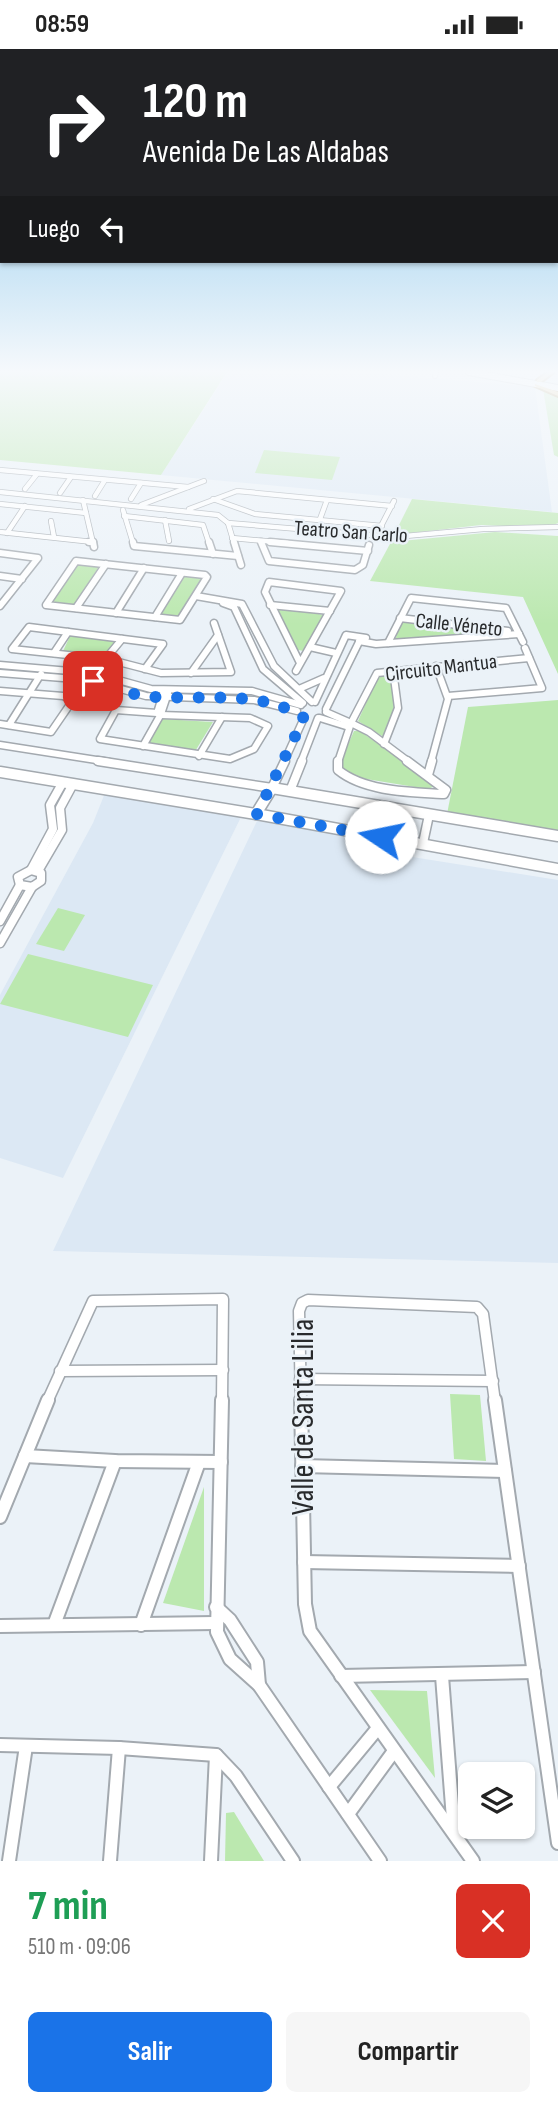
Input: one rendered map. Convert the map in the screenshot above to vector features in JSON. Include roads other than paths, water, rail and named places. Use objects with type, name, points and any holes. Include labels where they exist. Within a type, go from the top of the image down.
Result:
[{"type":"street","points":[[1,472],[188,487]]},
{"type":"street","points":[[25,489],[37,474]]},
{"type":"street","points":[[60,493],[71,477]]},
{"type":"street","points":[[95,496],[105,480]]},
{"type":"street","points":[[140,506],[204,481]]},
{"type":"street","points":[[131,499],[141,483]]},
{"type":"street","points":[[186,510],[237,491],[393,503],[375,538]]},
{"type":"street","name":"Teatro San Carlo","points":[[0,492],[186,510],[218,515],[228,524],[375,538],[417,539],[495,530],[558,534]]},
{"type":"street","points":[[213,499],[256,514],[382,526]]},
{"type":"street","points":[[0,532],[93,544],[83,500]]},
{"type":"street","points":[[320,520],[327,500]]},
{"type":"street","points":[[0,504],[86,513]]},
{"type":"street","points":[[7,533],[25,506]]},
{"type":"street","points":[[213,554],[203,525],[123,513],[133,545],[238,557]]},
{"type":"street","points":[[165,520],[169,541]]},
{"type":"street","points":[[51,521],[54,537]]},
{"type":"street","points":[[228,524],[242,565]]},
{"type":"street","name":"Teatro San Carlo","points":[[375,538],[483,529],[558,527]]},
{"type":"street","points":[[232,538],[368,548],[363,565],[357,569],[270,561],[261,541]]},
{"type":"street","points":[[0,553],[37,558],[3,599],[0,607]]},
{"type":"street","points":[[75,561],[144,568],[207,576],[181,619],[45,603],[75,561]]},
{"type":"street","points":[[76,608],[106,564]]},
{"type":"street","points":[[116,613],[144,568]]},
{"type":"street","points":[[155,617],[182,573]]},
{"type":"street","points":[[0,576],[22,579]]},
{"type":"street","points":[[296,671],[340,590],[267,583],[264,590],[270,605],[300,663]]},
{"type":"street","points":[[196,597],[244,606],[274,666],[313,702],[322,714],[353,726],[428,775],[448,696],[436,666]]},
{"type":"street","points":[[385,643],[409,598],[506,608],[542,688],[448,696]]},
{"type":"street","points":[[233,603],[261,665],[301,706],[304,718],[257,814]]},
{"type":"street","points":[[270,605],[330,611]]},
{"type":"street","name":"Calle Véneto","points":[[400,618],[518,633]]},
{"type":"street","points":[[145,669],[163,644],[28,627],[12,649],[108,659],[145,669],[161,673],[232,671],[214,623]]},
{"type":"street","points":[[54,653],[68,632]]},
{"type":"street","points":[[0,673],[96,674],[166,694],[301,706],[313,702],[346,634],[385,643],[518,633]]},
{"type":"street","points":[[191,673],[218,635]]},
{"type":"street","points":[[90,681],[122,639]]},
{"type":"street","points":[[290,791],[322,714],[360,639]]},
{"type":"street","points":[[310,646],[337,651]]},
{"type":"street","name":"Circuito Mantua","points":[[428,775],[445,788],[446,792],[442,794],[363,783],[340,773],[336,766],[337,758],[377,673],[529,658]]},
{"type":"street","points":[[0,664],[90,681],[138,695],[260,692],[301,706]]},
{"type":"street","points":[[384,744],[394,723],[400,699],[393,670]]},
{"type":"street","points":[[9,725],[44,673]]},
{"type":"street","points":[[299,689],[311,686],[326,677]]},
{"type":"street","points":[[260,692],[271,687],[275,680]]},
{"type":"street","points":[[0,691],[69,697],[73,700],[51,732],[0,724]]},
{"type":"street","points":[[161,715],[258,720],[267,724],[268,729],[256,748],[243,756],[224,759],[104,740],[100,737],[116,710],[152,714],[159,711],[166,694]]},
{"type":"street","points":[[143,746],[161,715],[166,694]]},
{"type":"street","points":[[304,718],[322,714]]},
{"type":"street","points":[[199,756],[222,717]]},
{"type":"street","points":[[0,745],[558,836]]},
{"type":"street","points":[[0,772],[257,814],[558,869]]},
{"type":"street","points":[[0,921],[20,885],[18,877],[34,870],[62,830],[60,808],[68,783]]},
{"type":"street","points":[[423,843],[429,815]]},
{"type":"street","points":[[0,943],[32,887],[41,881],[42,875],[34,870]]},
{"type":"street","points":[[20,885],[32,887]]},
{"type":"street","points":[[0,1517],[60,1371],[93,1301],[218,1297],[225,1303],[215,1623],[217,1639],[246,1677],[259,1685],[348,1814],[375,1859]]},
{"type":"street","name":"Valle de Santa Lilia","points":[[473,1861],[310,1631],[305,1604],[299,1311],[302,1303],[308,1300],[477,1307],[483,1314],[558,1843]]},
{"type":"street","points":[[60,1371],[223,1370]]},
{"type":"street","points":[[300,1379],[492,1381]]},
{"type":"street","points":[[25,1456],[115,1461],[222,1462]]},
{"type":"street","points":[[54,1625],[115,1461]]},
{"type":"street","points":[[141,1625],[199,1462]]},
{"type":"street","points":[[302,1466],[505,1471]]},
{"type":"street","points":[[304,1562],[519,1566]]},
{"type":"street","points":[[216,1607],[230,1620],[257,1662],[259,1685]]},
{"type":"street","points":[[0,1626],[215,1623]]},
{"type":"street","points":[[341,1676],[534,1672]]},
{"type":"street","points":[[442,1676],[454,1835]]},
{"type":"street","points":[[329,1787],[378,1728]]},
{"type":"street","points":[[0,1745],[119,1748],[216,1755],[236,1776],[293,1861]]},
{"type":"street","points":[[9,1861],[26,1746]]},
{"type":"street","points":[[110,1861],[119,1748]]},
{"type":"street","points":[[348,1814],[394,1751]]},
{"type":"street","points":[[211,1861],[216,1755]]}]
